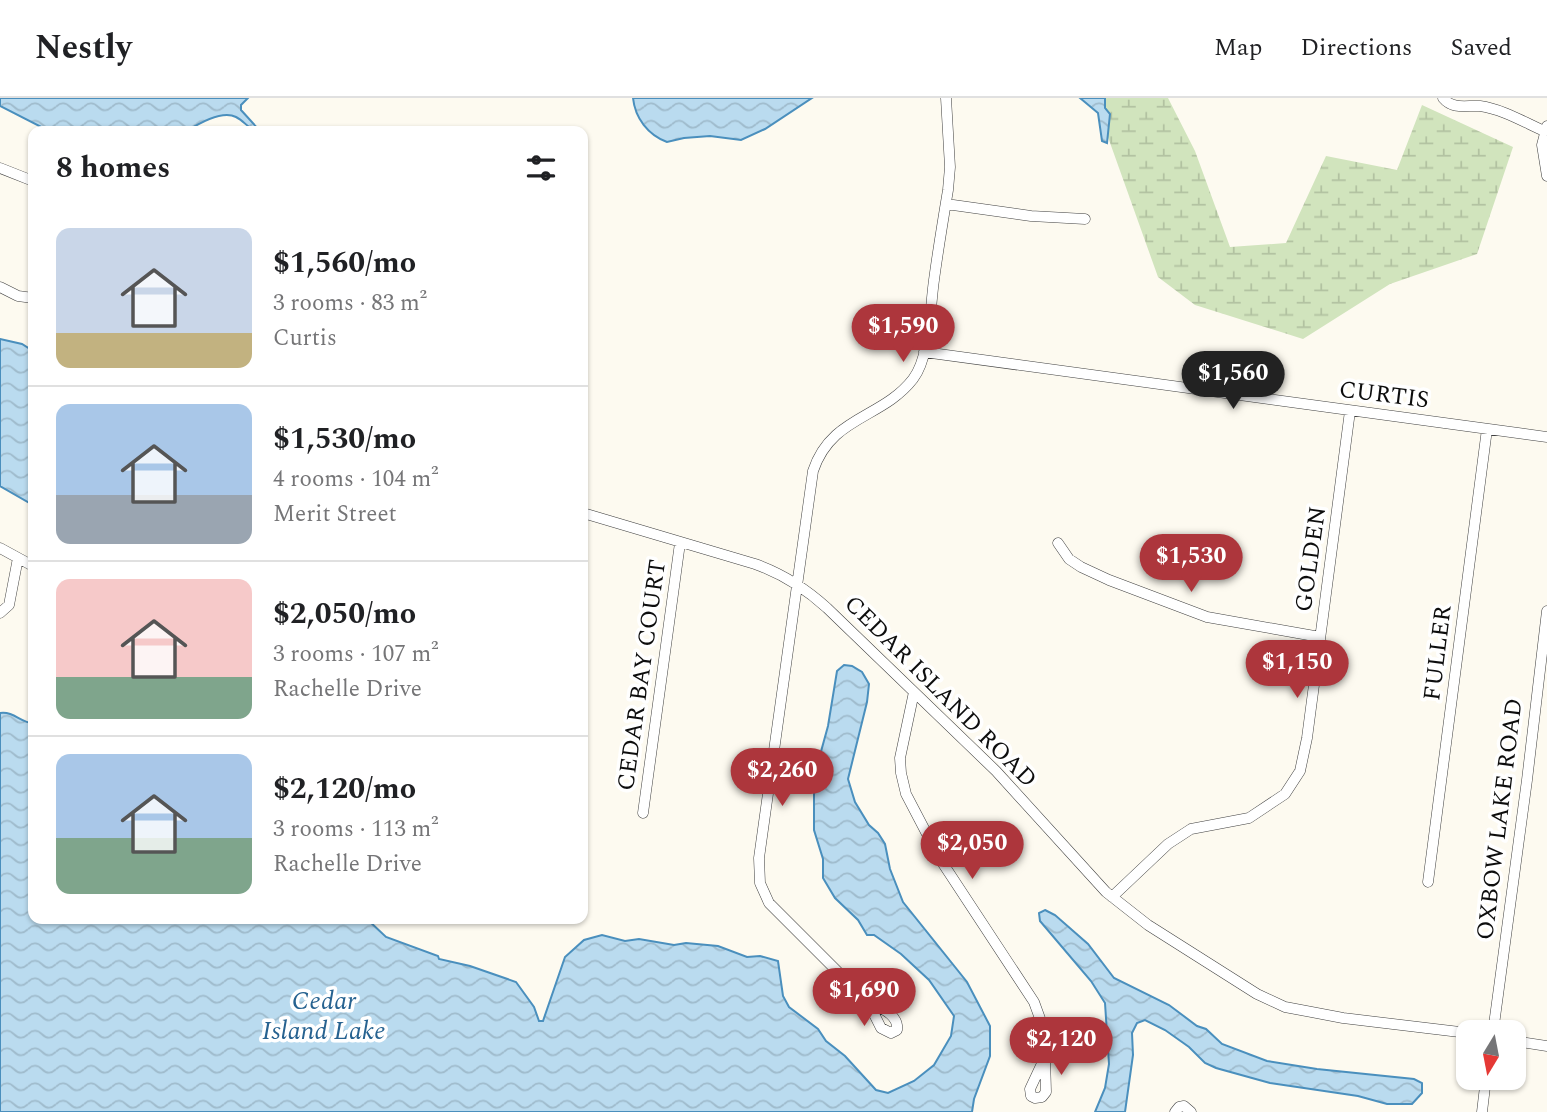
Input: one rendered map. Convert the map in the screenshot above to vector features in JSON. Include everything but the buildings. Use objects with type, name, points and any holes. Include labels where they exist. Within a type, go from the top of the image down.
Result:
[{"type":"street","points":[[868,1002],[775,910],[764,895],[759,879],[759,858],[810,486],[818,456],[826,444],[843,429],[886,403],[914,378],[924,352],[950,167],[946,98]]},
{"type":"street","points":[[1443,98],[1446,102],[1460,107],[1484,106],[1546,128],[1542,145],[1547,176]]},
{"type":"street","points":[[0,169],[28,179]]},
{"type":"street","points":[[946,204],[1031,216],[1085,219]]},
{"type":"street","points":[[0,287],[18,296],[28,297]]},
{"type":"street","name":"CURTIS","points":[[924,352],[1547,437]]},
{"type":"street","name":"GOLDEN","points":[[1112,897],[1168,844],[1191,829],[1249,818],[1264,810],[1285,794],[1300,771],[1307,738],[1350,411]]},
{"type":"street","name":"FULLER","points":[[1428,882],[1487,429]]},
{"type":"street","name":"CEDAR ISLAND ROAD","points":[[588,515],[755,564],[798,584],[822,603],[996,771],[1112,897],[1160,932],[1277,1004],[1330,1016],[1456,1032]]},
{"type":"street","name":"CEDAR BAY COURT","points":[[643,813],[680,543]]},
{"type":"street","points":[[1058,543],[1069,559],[1082,567],[1207,617],[1320,637]]},
{"type":"street","points":[[0,548],[28,563]]},
{"type":"street","points":[[0,613],[9,605],[18,558]]},
{"type":"street","name":"OXBOW LAKE ROAD","points":[[1495,1020],[1547,611]]},
{"type":"street","points":[[914,692],[900,758],[906,794],[940,859],[1034,1002],[1043,1030],[1045,1057]]},
{"type":"street","points":[[1526,1042],[1547,1045]]},
{"type":"street","points":[[1482,1112],[1485,1090]]},
{"type":"street","points":[[1175,1112],[1184,1106],[1191,1112]]},
{"type":"green space","points":[[1094,98],[1168,98],[1195,151],[1230,247],[1286,243],[1326,156],[1397,170],[1422,105],[1513,147],[1477,254],[1390,284],[1303,339],[1195,305],[1158,277]]},
{"type":"water","points":[[0,98],[248,98],[241,105],[241,110],[255,126],[247,126],[236,117],[224,115],[195,126],[39,126],[0,106]]},
{"type":"water","points":[[633,98],[812,98],[765,129],[741,140],[710,136],[667,142],[644,125],[636,112]]},
{"type":"water","points":[[1080,98],[1105,98],[1105,108],[1110,114],[1107,143],[1102,141],[1098,113]]},
{"type":"water","points":[[0,339],[28,348],[28,502],[0,486]]},
{"type":"water","name":"Cedar Island Lake","points":[[844,665],[852,666],[862,672],[869,684],[848,779],[855,802],[885,844],[890,869],[903,902],[967,982],[990,1026],[990,1056],[972,1112],[0,1112],[0,713],[28,722],[28,924],[372,924],[386,937],[438,956],[439,959],[470,966],[516,982],[534,1007],[539,1021],[543,1021],[565,957],[584,940],[602,935],[625,941],[639,939],[674,945],[686,943],[718,946],[747,957],[760,956],[778,961],[783,996],[789,1007],[818,1029],[826,1041],[845,1056],[876,1090],[888,1093],[914,1081],[934,1065],[951,1036],[954,1016],[929,980],[901,954],[874,935],[867,935],[858,920],[835,898],[823,878],[823,859],[814,830],[814,777],[828,726],[837,671]]},
{"type":"water","points":[[1045,910],[1055,915],[1088,944],[1114,978],[1169,1005],[1197,1026],[1206,1029],[1222,1044],[1267,1061],[1414,1079],[1422,1083],[1422,1093],[1412,1104],[1387,1104],[1358,1096],[1270,1083],[1205,1063],[1189,1047],[1145,1020],[1137,1023],[1132,1033],[1133,1055],[1125,1112],[1095,1112],[1105,1088],[1109,1064],[1105,1003],[1091,981],[1040,921],[1039,913]]}]
